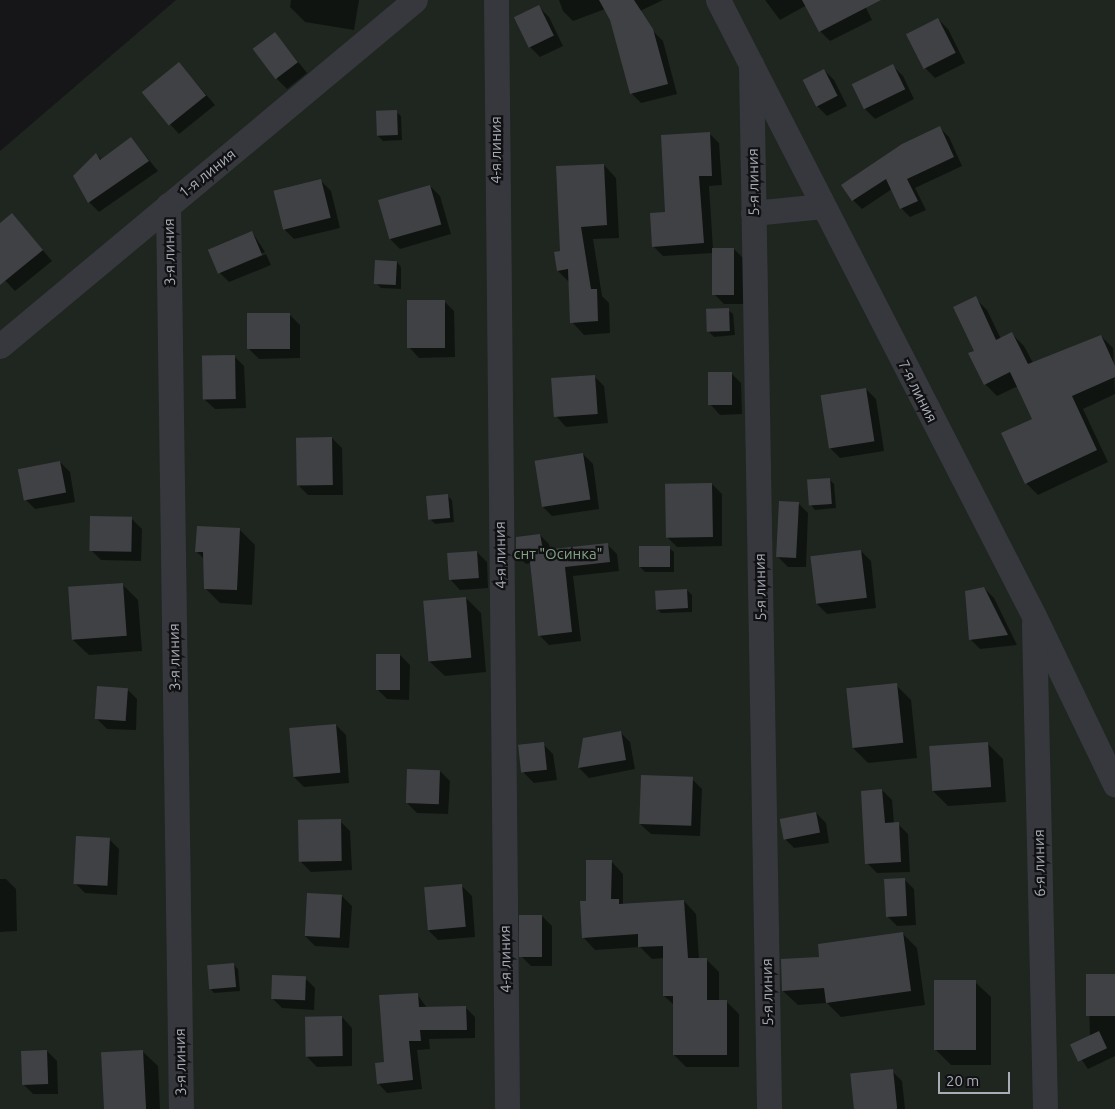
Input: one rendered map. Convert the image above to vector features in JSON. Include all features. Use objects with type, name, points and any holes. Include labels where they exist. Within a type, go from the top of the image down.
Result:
[{"type":"street","name":"1-я линия","points":[[0,346],[415,0]]},
{"type":"street","name":"4-я линия","points":[[496,0],[507,1109]]},
{"type":"street","name":"7-я линия","points":[[718,0],[1034,616],[1115,784]]},
{"type":"street","name":"5-я линия","points":[[750,64],[769,1109]]},
{"type":"street","name":"3-я линия","points":[[168,204],[181,1109]]},
{"type":"street","points":[[753,213],[823,206]]},
{"type":"street","name":"6-я линия","points":[[1034,616],[1045,1109]]},
{"type":"green space","name":"снт \"Осинка\"","points":[[176,0],[1115,0],[1115,1109],[0,1109],[0,151]]},
{"type":"building","points":[[599,0],[634,0],[653,29],[668,84],[630,94],[610,20]]},
{"type":"building","points":[[802,0],[881,0],[819,32]]},
{"type":"building","points":[[539,5],[554,36],[529,48],[514,17]]},
{"type":"building","points":[[938,18],[956,53],[924,69],[906,34]]},
{"type":"building","points":[[275,32],[298,62],[276,79],[253,49]]},
{"type":"building","points":[[179,62],[206,95],[169,126],[142,92]]},
{"type":"building","points":[[893,64],[905,89],[864,109],[852,84]]},
{"type":"building","points":[[824,69],[838,96],[816,107],[803,80]]},
{"type":"building","points":[[397,110],[398,135],[377,136],[376,111]]},
{"type":"building","points":[[940,126],[954,157],[907,179],[918,201],[900,209],[886,179],[852,201],[841,185],[902,144]]},
{"type":"building","points":[[710,132],[712,176],[699,176],[704,243],[652,247],[650,213],[665,212],[661,135]]},
{"type":"building","points":[[131,137],[149,161],[88,203],[73,176],[96,153],[100,160]]},
{"type":"building","points":[[604,164],[607,225],[581,227],[591,289],[597,289],[598,321],[570,323],[568,269],[557,271],[554,252],[560,251],[556,166]]},
{"type":"building","points":[[321,179],[331,218],[283,230],[273,191]]},
{"type":"building","points":[[430,185],[441,224],[389,239],[378,200]]},
{"type":"building","points":[[12,213],[43,250],[0,285],[0,223]]},
{"type":"building","points":[[252,231],[262,255],[218,274],[208,250]]},
{"type":"building","points":[[712,248],[734,248],[734,295],[712,295]]},
{"type":"building","points":[[375,260],[397,261],[396,285],[374,284]]},
{"type":"building","points":[[976,296],[996,340],[1012,332],[1028,364],[1101,335],[1115,366],[1115,377],[1072,396],[1097,450],[1025,484],[1001,433],[1032,419],[1010,372],[984,385],[968,353],[974,351],[953,307]]},
{"type":"building","points":[[407,300],[445,300],[445,348],[407,348]]},
{"type":"building","points":[[729,308],[730,331],[707,332],[706,309]]},
{"type":"building","points":[[247,313],[290,313],[290,349],[247,349]]},
{"type":"building","points":[[235,355],[236,399],[203,400],[202,356]]},
{"type":"building","points":[[708,372],[732,372],[732,405],[708,405]]},
{"type":"building","points":[[595,375],[598,414],[554,417],[551,378]]},
{"type":"building","points":[[866,388],[874,441],[829,449],[821,395]]},
{"type":"building","points":[[332,437],[333,485],[297,486],[296,438]]},
{"type":"building","points":[[583,453],[590,499],[542,507],[535,461]]},
{"type":"building","points":[[60,461],[66,492],[24,501],[18,469]]},
{"type":"building","points":[[830,478],[832,504],[809,506],[807,480]]},
{"type":"building","points":[[712,483],[713,537],[666,538],[665,484]]},
{"type":"building","points":[[448,494],[450,518],[428,520],[426,496]]},
{"type":"building","points":[[779,501],[799,502],[796,558],[776,557]]},
{"type":"building","points":[[90,516],[132,517],[131,552],[89,551]]},
{"type":"building","points":[[197,526],[240,528],[237,590],[204,589],[203,552],[195,552]]},
{"type":"building","points":[[540,534],[543,550],[608,543],[610,562],[565,567],[572,632],[538,636],[529,553],[516,555],[516,537]]},
{"type":"building","points":[[639,546],[670,546],[670,567],[639,567]]},
{"type":"building","points":[[861,550],[867,598],[816,604],[810,556]]},
{"type":"building","points":[[477,551],[479,578],[449,580],[447,553]]},
{"type":"building","points":[[123,583],[127,636],[72,640],[68,587]]},
{"type":"building","points":[[984,587],[1008,635],[969,640],[965,591]]},
{"type":"building","points":[[687,589],[688,608],[656,610],[655,591]]},
{"type":"building","points":[[466,597],[471,658],[428,662],[423,601]]},
{"type":"building","points":[[376,654],[400,654],[400,690],[376,690]]},
{"type":"building","points":[[897,683],[903,743],[853,748],[846,688]]},
{"type":"building","points":[[97,686],[128,688],[126,721],[95,719]]},
{"type":"building","points":[[336,724],[340,773],[293,777],[289,728]]},
{"type":"building","points":[[621,731],[626,760],[578,768],[583,738]]},
{"type":"building","points":[[544,742],[547,770],[521,773],[518,745]]},
{"type":"building","points":[[988,742],[991,787],[932,791],[929,746]]},
{"type":"building","points":[[407,769],[440,770],[439,804],[406,803]]},
{"type":"building","points":[[641,775],[693,777],[691,826],[639,824]]},
{"type":"building","points":[[882,789],[885,823],[899,822],[901,862],[865,864],[861,791]]},
{"type":"building","points":[[816,812],[820,833],[784,840],[780,819]]},
{"type":"building","points":[[341,819],[342,861],[299,862],[298,820]]},
{"type":"building","points":[[76,836],[110,838],[107,886],[73,884]]},
{"type":"building","points":[[586,860],[612,860],[611,899],[619,899],[619,904],[684,900],[688,958],[707,958],[707,1000],[727,1000],[727,1055],[673,1055],[673,996],[663,996],[663,946],[638,947],[638,934],[582,938],[580,901],[586,901]]},
{"type":"building","points":[[905,878],[907,916],[886,917],[884,879]]},
{"type":"building","points":[[462,884],[466,927],[428,930],[424,887]]},
{"type":"building","points":[[307,893],[342,895],[340,938],[305,936]]},
{"type":"building","points":[[519,915],[542,915],[542,957],[519,957]]},
{"type":"building","points":[[903,932],[911,991],[826,1003],[824,988],[782,991],[781,959],[819,957],[818,944]]},
{"type":"building","points":[[234,963],[236,987],[209,989],[207,965]]},
{"type":"building","points":[[1086,974],[1115,974],[1115,1016],[1086,1016]]},
{"type":"building","points":[[272,975],[306,976],[305,1000],[271,999]]},
{"type":"building","points":[[934,980],[976,980],[976,1050],[934,1050]]},
{"type":"building","points":[[418,993],[419,1007],[466,1006],[467,1030],[420,1030],[421,1041],[409,1041],[413,1080],[377,1084],[375,1063],[384,1062],[379,995]]},
{"type":"building","points":[[342,1016],[343,1056],[306,1057],[305,1017]]},
{"type":"building","points":[[1099,1031],[1107,1048],[1078,1062],[1070,1045]]},
{"type":"building","points":[[47,1050],[48,1084],[22,1085],[21,1051]]},
{"type":"building","points":[[143,1050],[146,1109],[104,1109],[101,1052]]},
{"type":"building","points":[[893,1069],[897,1109],[854,1109],[850,1073]]}]
